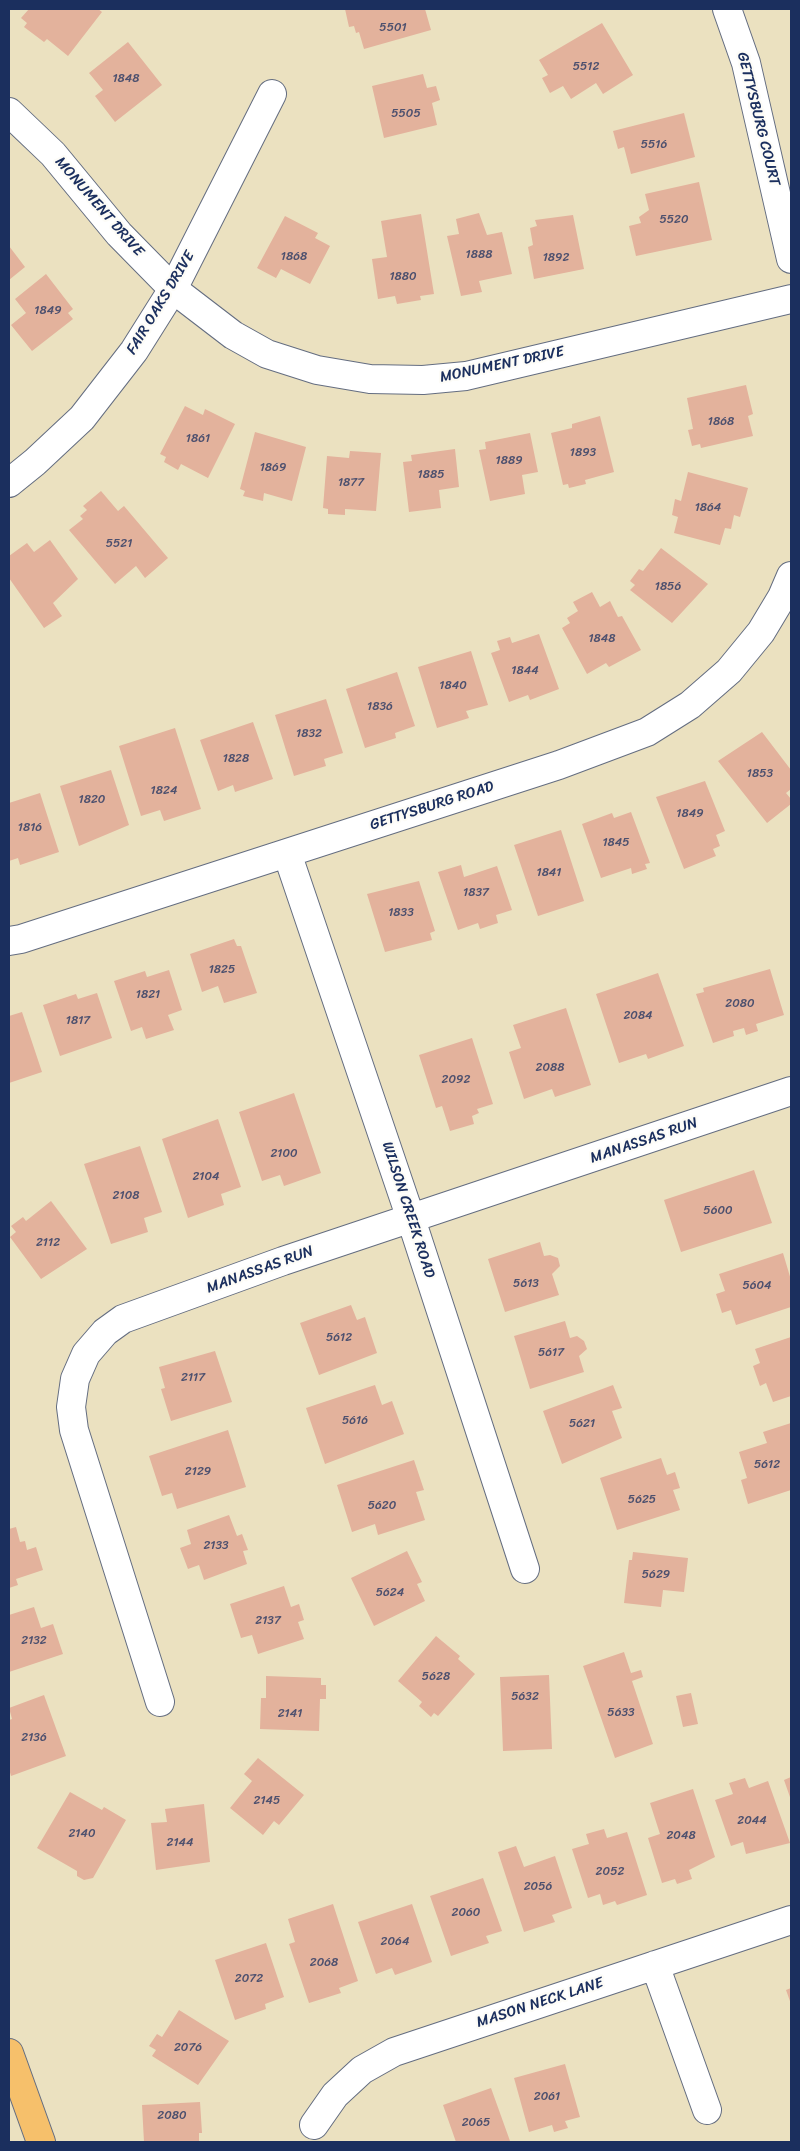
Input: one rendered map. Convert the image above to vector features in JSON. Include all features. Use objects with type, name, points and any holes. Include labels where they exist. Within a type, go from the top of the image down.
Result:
[{"type":"main road","points":[[9,2053],[41,2142]]},
{"type":"street","name":"GETTYSBURG COURT","points":[[727,9],[746,63],[791,259]]},
{"type":"street","name":"FAIR OAKS DRIVE","points":[[9,483],[35,462],[82,418],[134,351],[173,288],[272,94]]},
{"type":"street","name":"MONUMENT DRIVE","points":[[9,112],[53,154],[119,234],[173,288],[233,335],[266,354],[317,370],[370,379],[423,380],[466,376],[791,299]]},
{"type":"street","name":"GETTYSBURG ROAD","points":[[9,940],[30,936],[559,765],[647,732],[690,705],[729,671],[761,632],[782,597],[791,576]]},
{"type":"street","name":"WILSON CREEK ROAD","points":[[287,853],[411,1219],[525,1569]]},
{"type":"street","name":"MANASSAS RUN","points":[[160,1702],[74,1430],[71,1408],[75,1379],[86,1354],[105,1332],[123,1319],[283,1261],[791,1091]]},
{"type":"street","name":"MASON NECK LANE","points":[[314,2125],[335,2095],[362,2070],[394,2052],[791,1920]]},
{"type":"street","points":[[655,1965],[707,2110]]},
{"type":"building","points":[[29,9],[98,9],[102,12],[68,56],[47,39],[44,42],[24,27],[27,23],[21,18]]},
{"type":"building","points":[[345,9],[425,9],[431,30],[364,49],[359,32],[356,33],[354,26],[349,27]]},
{"type":"building","points":[[602,23],[633,75],[603,94],[596,83],[571,99],[563,86],[550,93],[542,78],[548,75],[539,60]]},
{"type":"building","points":[[128,42],[162,85],[115,122],[95,96],[103,90],[89,73]]},
{"type":"building","points":[[423,74],[427,88],[436,86],[440,100],[432,103],[437,125],[384,138],[372,86]]},
{"type":"building","points":[[684,113],[695,157],[631,174],[624,147],[618,149],[613,131]]},
{"type":"building","points":[[699,182],[712,240],[636,256],[629,226],[641,223],[639,217],[649,210],[645,194]]},
{"type":"building","points":[[479,213],[487,235],[502,232],[512,274],[479,281],[482,292],[461,296],[447,236],[459,234],[456,219]]},
{"type":"building","points":[[421,214],[434,294],[420,296],[421,300],[397,304],[395,296],[378,299],[372,259],[387,257],[381,221]]},
{"type":"building","points":[[573,215],[584,269],[534,279],[528,247],[533,245],[530,228],[537,226],[535,220]]},
{"type":"building","points":[[285,216],[318,233],[315,238],[330,246],[310,284],[281,269],[276,278],[257,268]]},
{"type":"building","points":[[9,246],[25,267],[9,280]]},
{"type":"building","points":[[46,274],[73,309],[68,313],[73,319],[32,351],[11,325],[26,313],[15,299]]},
{"type":"building","points":[[746,385],[753,414],[748,416],[753,436],[701,448],[700,444],[692,446],[688,430],[693,429],[687,398]]},
{"type":"building","points":[[185,406],[203,415],[205,409],[235,424],[208,478],[181,464],[178,470],[164,462],[166,457],[160,454]]},
{"type":"building","points":[[600,416],[614,472],[585,480],[586,484],[569,488],[568,484],[563,485],[551,433],[572,428],[572,424]]},
{"type":"building","points":[[255,432],[306,447],[292,501],[264,493],[263,501],[243,496],[245,491],[240,489]]},
{"type":"building","points":[[530,433],[538,472],[522,475],[525,494],[490,501],[479,450],[486,449],[485,442]]},
{"type":"building","points":[[455,449],[459,487],[439,490],[441,508],[409,512],[403,462],[412,461],[411,455]]},
{"type":"building","points":[[350,451],[381,453],[376,511],[345,509],[345,515],[328,514],[328,509],[323,508],[327,456],[349,458]]},
{"type":"building","points":[[688,472],[748,488],[740,517],[734,515],[731,529],[725,528],[720,545],[674,533],[678,517],[672,515],[675,499],[681,501]]},
{"type":"building","points":[[101,491],[118,511],[124,506],[168,558],[145,578],[136,566],[115,584],[69,530],[83,519],[80,516],[87,510],[83,506]]},
{"type":"building","points":[[50,540],[78,579],[53,603],[62,616],[44,628],[9,578],[9,556],[27,543],[34,552]]},
{"type":"building","points":[[661,548],[708,584],[672,623],[630,590],[635,585],[630,581],[639,569],[643,571]]},
{"type":"building","points":[[592,592],[600,607],[610,601],[618,617],[622,616],[641,650],[609,667],[606,663],[587,674],[562,628],[570,623],[567,618],[578,611],[573,602]]},
{"type":"building","points":[[539,634],[559,689],[530,700],[528,695],[509,702],[491,653],[500,650],[497,641],[510,637],[512,643]]},
{"type":"building","points":[[471,651],[488,705],[466,711],[469,718],[437,728],[418,667]]},
{"type":"building","points":[[397,672],[415,726],[395,733],[396,738],[365,748],[346,689]]},
{"type":"building","points":[[326,699],[343,753],[324,759],[326,766],[294,776],[275,715]]},
{"type":"building","points":[[253,722],[273,779],[235,792],[233,785],[218,791],[200,740]]},
{"type":"building","points":[[175,728],[201,809],[164,821],[160,810],[141,816],[119,746]]},
{"type":"building","points":[[762,732],[791,770],[791,789],[786,793],[791,799],[791,804],[767,823],[718,761]]},
{"type":"building","points":[[111,770],[129,825],[79,846],[60,786]]},
{"type":"building","points":[[705,781],[725,831],[716,835],[720,846],[713,849],[716,856],[684,869],[656,797]]},
{"type":"building","points":[[40,793],[59,852],[20,865],[18,858],[9,861],[9,803]]},
{"type":"building","points":[[631,812],[650,863],[645,864],[647,869],[632,874],[631,868],[601,878],[582,824],[612,813],[614,818]]},
{"type":"building","points":[[561,830],[584,901],[538,916],[514,845]]},
{"type":"building","points":[[461,865],[464,877],[497,866],[512,910],[496,915],[498,923],[480,929],[478,923],[458,930],[438,872]]},
{"type":"building","points":[[419,881],[435,931],[430,933],[432,940],[385,952],[367,894]]},
{"type":"building","points":[[234,939],[237,946],[241,946],[257,993],[224,1003],[218,986],[202,992],[190,954]]},
{"type":"building","points":[[770,969],[784,1015],[756,1024],[758,1031],[746,1035],[744,1028],[733,1031],[734,1036],[713,1043],[696,994],[704,992],[703,988]]},
{"type":"building","points":[[169,970],[182,1010],[168,1015],[174,1030],[146,1039],[142,1027],[131,1031],[114,981],[145,971],[147,977]]},
{"type":"building","points":[[658,973],[684,1046],[648,1059],[646,1054],[619,1063],[596,994]]},
{"type":"building","points":[[97,993],[112,1038],[60,1056],[43,1005],[76,994],[78,999]]},
{"type":"building","points":[[566,1008],[591,1085],[555,1097],[552,1089],[524,1099],[509,1052],[521,1048],[513,1025]]},
{"type":"building","points":[[22,1012],[42,1072],[9,1083],[9,1016]]},
{"type":"building","points":[[472,1038],[493,1104],[477,1109],[479,1113],[472,1116],[474,1124],[450,1131],[442,1106],[436,1108],[419,1055]]},
{"type":"building","points":[[294,1093],[321,1173],[284,1186],[280,1175],[262,1181],[239,1112]]},
{"type":"building","points":[[218,1119],[241,1187],[221,1194],[224,1205],[188,1218],[162,1139]]},
{"type":"building","points":[[140,1146],[162,1212],[144,1218],[148,1232],[111,1244],[84,1164]]},
{"type":"building","points":[[754,1170],[772,1223],[681,1252],[664,1200]]},
{"type":"building","points":[[51,1201],[87,1249],[41,1279],[10,1237],[16,1232],[11,1226],[23,1217],[26,1221]]},
{"type":"building","points":[[540,1242],[544,1256],[550,1255],[558,1258],[560,1266],[552,1274],[559,1295],[505,1312],[488,1259]]},
{"type":"building","points":[[783,1253],[791,1280],[791,1307],[736,1325],[731,1310],[722,1313],[716,1294],[725,1291],[719,1274]]},
{"type":"building","points":[[351,1305],[357,1320],[365,1317],[377,1353],[319,1375],[300,1323]]},
{"type":"building","points":[[565,1321],[570,1338],[577,1336],[584,1341],[587,1349],[579,1356],[584,1372],[530,1389],[514,1336]]},
{"type":"building","points":[[791,1337],[791,1396],[773,1402],[766,1383],[760,1386],[753,1366],[760,1363],[755,1349]]},
{"type":"building","points":[[215,1351],[232,1402],[171,1421],[161,1389],[165,1388],[159,1367]]},
{"type":"building","points":[[375,1385],[382,1405],[392,1401],[404,1434],[325,1464],[306,1408]]},
{"type":"building","points":[[613,1385],[622,1408],[612,1411],[622,1438],[562,1464],[543,1411]]},
{"type":"building","points":[[791,1423],[791,1490],[748,1504],[741,1480],[747,1478],[739,1452],[767,1443],[763,1432]]},
{"type":"building","points":[[228,1430],[246,1487],[177,1509],[172,1493],[162,1496],[149,1456]]},
{"type":"building","points":[[661,1458],[667,1475],[675,1472],[680,1488],[673,1490],[680,1510],[617,1530],[600,1478]]},
{"type":"building","points":[[414,1460],[424,1490],[416,1492],[425,1520],[378,1535],[375,1524],[352,1532],[337,1485]]},
{"type":"building","points":[[229,1515],[237,1536],[242,1534],[248,1550],[243,1551],[247,1564],[204,1580],[199,1565],[188,1569],[180,1548],[191,1544],[187,1530]]},
{"type":"building","points":[[16,1527],[20,1542],[25,1541],[27,1550],[36,1547],[43,1570],[16,1579],[18,1585],[9,1588],[9,1529]]},
{"type":"building","points":[[407,1551],[422,1582],[417,1584],[425,1601],[374,1626],[351,1578]]},
{"type":"building","points":[[633,1552],[688,1558],[684,1592],[663,1590],[661,1607],[624,1603],[629,1560],[632,1560]]},
{"type":"building","points":[[284,1586],[291,1607],[299,1604],[304,1620],[298,1622],[304,1639],[258,1654],[252,1635],[241,1638],[230,1604]]},
{"type":"building","points":[[34,1607],[41,1628],[53,1624],[63,1654],[9,1672],[9,1615]]},
{"type":"building","points":[[436,1636],[460,1656],[458,1659],[475,1674],[438,1716],[434,1713],[431,1717],[419,1706],[422,1702],[398,1681]]},
{"type":"building","points":[[624,1652],[631,1673],[641,1670],[643,1677],[632,1681],[653,1744],[615,1758],[583,1666]]},
{"type":"building","points":[[549,1675],[552,1749],[503,1751],[500,1677]]},
{"type":"building","points":[[266,1676],[321,1678],[321,1685],[326,1685],[326,1699],[320,1699],[319,1731],[260,1729],[261,1698],[266,1698]]},
{"type":"building","points":[[691,1693],[698,1724],[683,1727],[676,1696]]},
{"type":"building","points":[[44,1695],[66,1756],[11,1776],[9,1769],[9,1720],[12,1719],[9,1708]]},
{"type":"building","points":[[258,1758],[304,1795],[279,1825],[274,1821],[263,1835],[230,1808],[252,1781],[244,1774]]},
{"type":"building","points":[[791,1777],[791,1800],[784,1780]]},
{"type":"building","points":[[745,1778],[749,1788],[768,1781],[790,1843],[746,1854],[743,1842],[731,1846],[715,1800],[733,1794],[729,1783]]},
{"type":"building","points":[[693,1789],[715,1857],[689,1870],[692,1879],[677,1884],[675,1879],[662,1883],[648,1838],[660,1834],[650,1803]]},
{"type":"building","points":[[70,1792],[102,1810],[104,1807],[126,1820],[93,1878],[84,1880],[77,1876],[77,1871],[37,1848]]},
{"type":"building","points":[[204,1804],[210,1862],[156,1870],[151,1823],[167,1822],[165,1809]]},
{"type":"building","points":[[604,1829],[607,1838],[627,1832],[647,1895],[617,1905],[615,1901],[603,1905],[600,1894],[588,1898],[572,1849],[589,1844],[586,1834]]},
{"type":"building","points":[[516,1846],[524,1867],[555,1856],[572,1908],[552,1915],[555,1922],[524,1932],[498,1852]]},
{"type":"building","points":[[483,1878],[502,1931],[486,1936],[489,1943],[451,1956],[430,1896]]},
{"type":"building","points":[[333,1904],[358,1981],[339,1988],[341,1993],[309,2003],[289,1944],[295,1942],[288,1919]]},
{"type":"building","points":[[412,1904],[432,1962],[395,1975],[392,1968],[376,1974],[358,1922]]},
{"type":"building","points":[[266,1943],[284,1997],[265,2004],[266,2009],[235,2020],[215,1960]]},
{"type":"building","points":[[791,1988],[791,2004],[786,1990]]},
{"type":"building","points":[[179,2010],[229,2041],[198,2085],[152,2056],[156,2050],[149,2046],[157,2034],[162,2037]]},
{"type":"building","points":[[565,2064],[580,2117],[565,2121],[568,2128],[554,2132],[552,2125],[529,2132],[514,2078]]},
{"type":"building","points":[[491,2088],[510,2141],[456,2142],[443,2105]]},
{"type":"building","points":[[200,2102],[202,2133],[199,2133],[199,2142],[144,2142],[142,2105]]}]
